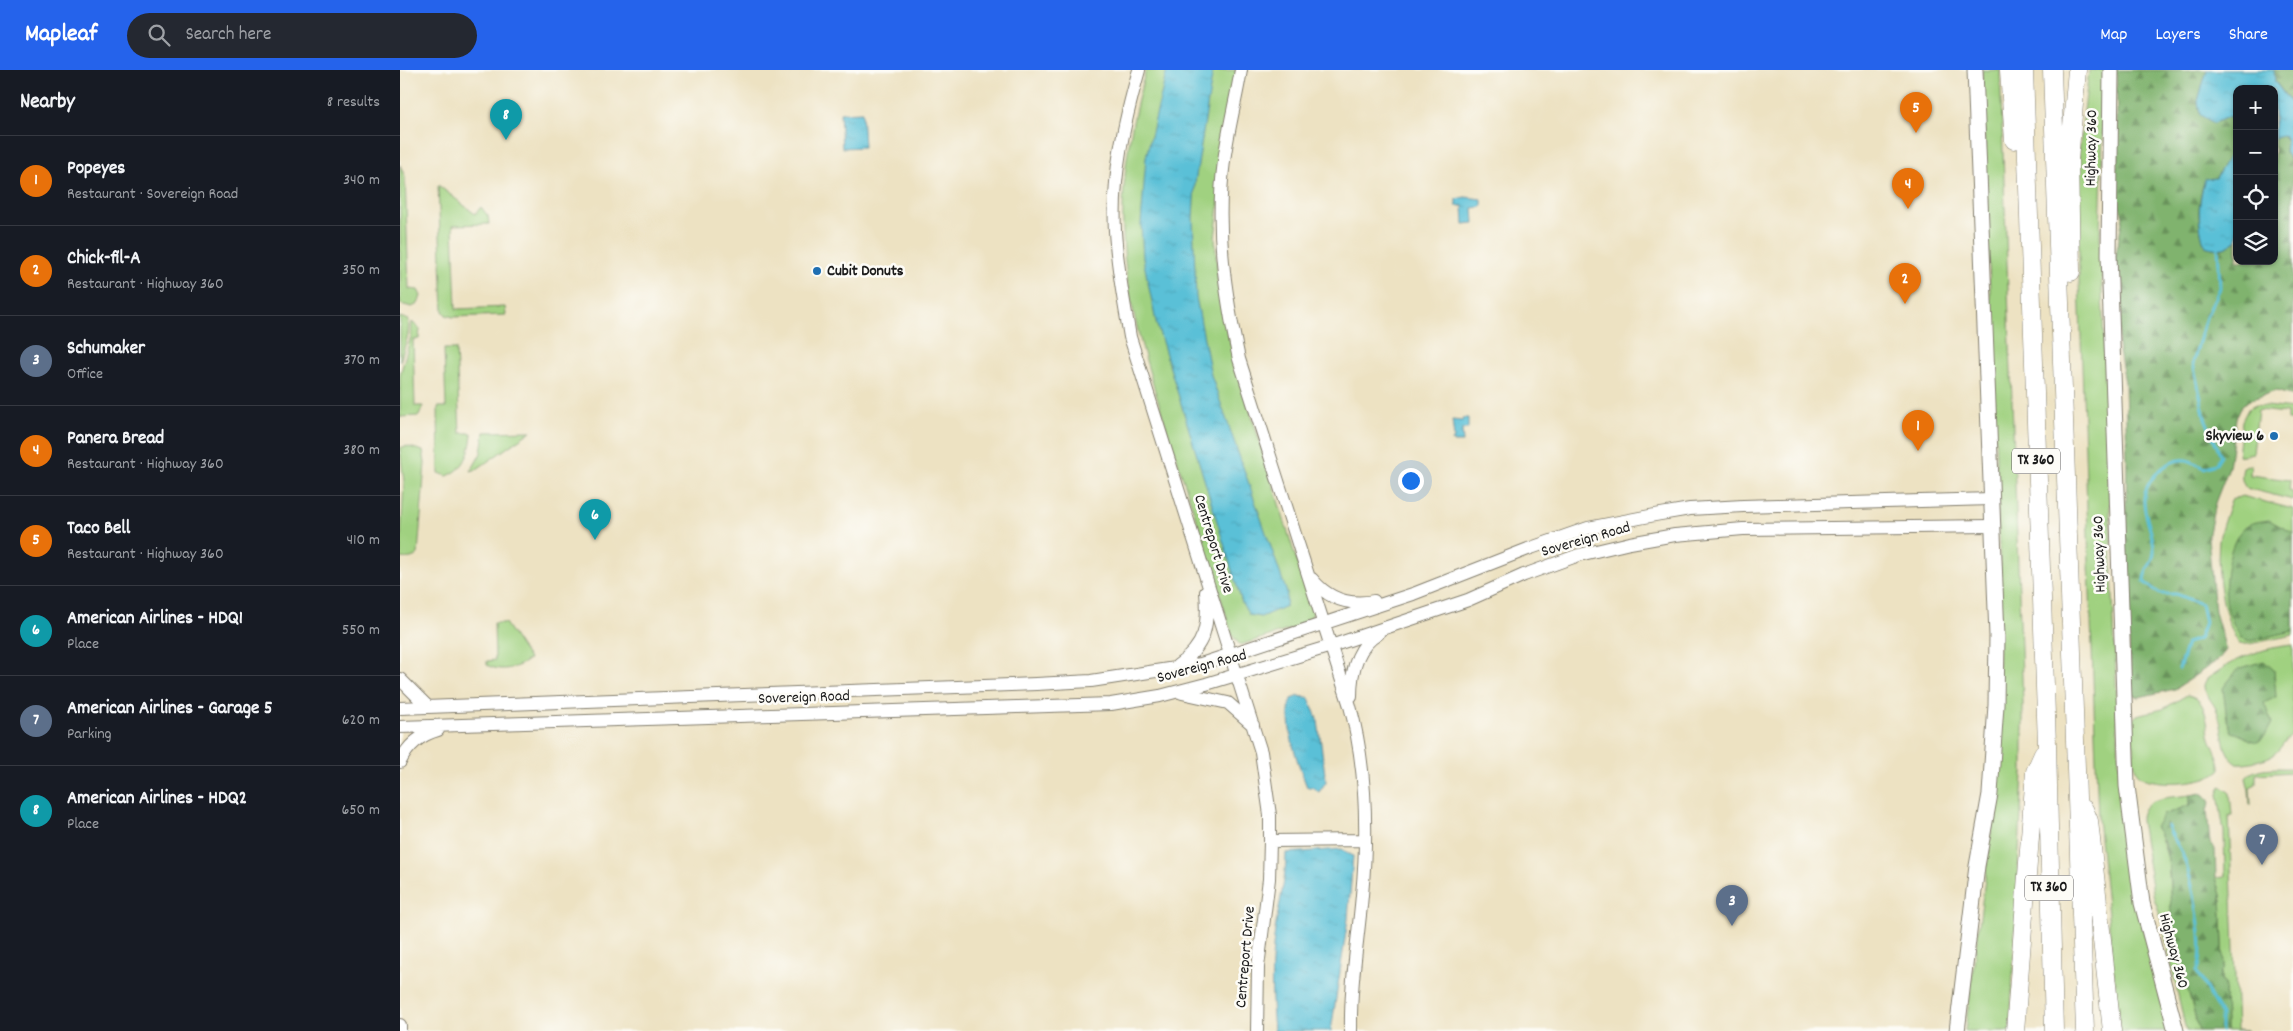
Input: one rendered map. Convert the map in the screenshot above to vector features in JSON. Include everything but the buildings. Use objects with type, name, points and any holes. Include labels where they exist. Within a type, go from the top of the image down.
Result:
[{"type":"highway","points":[[2009,70],[2015,164],[2026,177]]},
{"type":"highway","name":"TX 360","points":[[2024,70],[2026,177],[2047,745],[2054,1031]]},
{"type":"highway","name":"TX 360","points":[[2052,70],[2085,1031]]},
{"type":"highway","points":[[2060,292],[2071,275],[2069,160],[2077,70]]},
{"type":"highway","points":[[2015,1031],[2035,772],[2047,745]]},
{"type":"highway","points":[[2076,793],[2089,820],[2112,1031]]},
{"type":"main road","points":[[1957,1031],[1977,866],[1990,794],[1995,725],[1997,636],[1975,70]]},
{"type":"main road","name":"Highway 360","points":[[2111,70],[2109,254],[2127,786],[2142,903],[2176,1031]]},
{"type":"street","name":"Centreport Drive","points":[[1139,70],[1124,131],[1117,174],[1115,230],[1121,285],[1130,337],[1262,752],[1267,787],[1270,841],[1269,879],[1258,966],[1257,1031]]},
{"type":"street","points":[[1241,70],[1224,161],[1221,260],[1239,359],[1350,706],[1362,760],[1365,840],[1350,1002],[1351,1031]]},
{"type":"street","name":"Sovereign Road","points":[[400,708],[1073,682],[1172,669],[1232,655],[1324,625],[1413,594],[1588,528],[1690,509],[1991,499]]},
{"type":"street","name":"Sovereign Road","points":[[400,727],[1111,704],[1177,692],[1331,646],[1468,600],[1524,575],[1579,555],[1675,535],[1743,529],[1992,526]]},
{"type":"street","points":[[1515,554],[1524,575]]},
{"type":"street","points":[[1172,669],[1189,658],[1203,636],[1208,619],[1204,572]]},
{"type":"street","points":[[1308,575],[1319,588],[1345,602],[1360,604],[1413,594]]},
{"type":"street","points":[[1350,706],[1355,662],[1363,648],[1373,637],[1390,626]]},
{"type":"street","points":[[400,679],[428,707]]},
{"type":"street","points":[[1177,692],[1228,703],[1239,710],[1254,727]]},
{"type":"street","points":[[400,762],[412,743],[426,734],[442,729],[478,725]]},
{"type":"street","points":[[1270,841],[1365,840]]},
{"type":"street","points":[[400,1025],[400,1031]]},
{"type":"green space","points":[[1146,70],[1236,70],[1215,238],[1218,281],[1226,327],[1242,385],[1313,613],[1311,617],[1313,620],[1308,624],[1240,645],[1232,635],[1156,393],[1131,302],[1125,256],[1123,202],[1128,149]]},
{"type":"green space","points":[[1982,70],[2000,70],[2023,703],[2023,772],[2010,1031],[1965,1031],[1996,796],[2000,571]]},
{"type":"green space","points":[[2089,70],[2105,70],[2100,235],[2119,763],[2125,841],[2132,886],[2169,1031],[2120,1031],[2098,818],[2079,281],[2079,152]]},
{"type":"green space","points":[[2116,70],[2207,70],[2198,101],[2200,115],[2214,123],[2233,115],[2233,149],[2216,178],[2205,180],[2200,196],[2200,230],[2205,246],[2222,248],[2233,242],[2233,265],[2278,265],[2278,137],[2283,135],[2286,142],[2285,152],[2293,163],[2293,396],[2276,391],[2252,399],[2242,405],[2236,418],[2229,467],[2215,503],[2208,538],[2215,612],[2226,650],[2218,660],[2175,689],[2139,697],[2133,695],[2131,681],[2125,545],[2127,460],[2125,382],[2118,346],[2124,289],[2115,260],[2123,216],[2116,197],[2115,178],[2118,159]]},
{"type":"green space","points":[[2274,70],[2293,70],[2293,106],[2278,85],[2275,81]]},
{"type":"green space","points":[[400,165],[405,177],[409,289],[418,290],[421,296],[418,304],[412,307],[400,304]]},
{"type":"green space","points":[[438,185],[475,214],[481,207],[488,216],[489,224],[453,225],[456,309],[505,307],[506,315],[453,317],[446,315],[443,311]]},
{"type":"green space","points":[[400,317],[409,320],[408,335],[400,362]]},
{"type":"green space","points":[[412,322],[420,329],[419,339],[413,340],[415,406],[423,406],[419,416],[400,417],[400,375],[411,336]]},
{"type":"green space","points":[[444,349],[456,349],[460,433],[472,433],[466,459],[458,469],[447,476],[439,473],[438,407],[446,407]]},
{"type":"green space","points":[[2256,405],[2293,409],[2293,420],[2287,420],[2287,413],[2258,410],[2253,453],[2238,456],[2242,421],[2248,409]]},
{"type":"green space","points":[[531,431],[477,469],[471,471],[481,453],[484,432]]},
{"type":"green space","points":[[406,446],[423,451],[425,463],[418,554],[412,558],[400,558],[404,482],[400,448]]},
{"type":"green space","points":[[2251,464],[2250,475],[2290,480],[2289,491],[2293,492],[2293,500],[2246,488],[2242,481],[2242,471],[2243,468]]},
{"type":"green space","points":[[2242,496],[2293,509],[2293,635],[2249,644],[2239,644],[2228,621],[2221,594],[2218,567],[2219,541],[2224,520],[2231,500]]},
{"type":"green space","points":[[2269,520],[2293,533],[2293,631],[2251,641],[2241,638],[2232,621],[2226,601],[2226,578],[2230,553],[2240,533],[2248,525]]},
{"type":"green space","points":[[494,623],[505,623],[529,659],[515,667],[503,669],[487,665],[487,661],[495,660]]},
{"type":"green space","points":[[2293,645],[2293,734],[2271,756],[2256,761],[2236,763],[2227,752],[2219,717],[2206,692],[2205,682],[2237,660],[2269,649]]},
{"type":"green space","points":[[2264,661],[2274,670],[2276,697],[2264,703],[2272,723],[2265,736],[2258,742],[2232,732],[2227,720],[2223,688],[2238,669]]},
{"type":"green space","points":[[2187,695],[2199,701],[2205,712],[2210,738],[2219,761],[2220,769],[2215,774],[2193,781],[2166,782],[2143,778],[2135,769],[2133,719],[2137,715],[2163,709]]},
{"type":"green space","points":[[2293,768],[2293,772],[2256,774],[2256,784],[2250,787],[2250,805],[2246,778],[2250,774],[2261,769]]},
{"type":"green space","points":[[2221,786],[2230,793],[2232,815],[2229,815],[2237,1030],[2247,1031],[2226,1031],[2225,984],[2221,981],[2221,971],[2224,969],[2221,895],[2216,878],[2225,877],[2224,832],[2218,794]]},
{"type":"green space","points":[[2201,793],[2208,798],[2210,803],[2207,810],[2210,843],[2215,849],[2216,878],[2221,895],[2224,969],[2221,972],[2221,981],[2225,984],[2226,1031],[2199,1031],[2174,935],[2169,865],[2166,851],[2162,838],[2155,827],[2163,815],[2190,805],[2190,795]]},
{"type":"green space","points":[[2190,795],[2190,805],[2163,815],[2159,832],[2168,859],[2173,933],[2199,1031],[2186,1031],[2161,918],[2154,898],[2141,821],[2142,813],[2151,802],[2158,799]]},
{"type":"water","points":[[1167,70],[1213,70],[1195,183],[1193,218],[1196,297],[1211,375],[1287,593],[1286,606],[1261,617],[1249,615],[1242,603],[1156,322],[1143,258],[1141,224],[1146,157]]},
{"type":"water","points":[[2207,70],[2274,70],[2275,82],[2277,85],[2233,85],[2233,115],[2214,123],[2200,115],[2198,101]]},
{"type":"water","points":[[2278,86],[2293,106],[2293,163],[2285,152],[2286,142],[2284,135],[2278,137]]},
{"type":"water","points":[[862,112],[864,147],[842,148],[840,113]]},
{"type":"water","points":[[2233,149],[2233,242],[2222,248],[2205,246],[2202,238],[2199,213],[2205,179],[2216,178]]},
{"type":"water","points":[[1465,197],[1482,199],[1482,207],[1473,208],[1474,223],[1464,224],[1463,206],[1456,206],[1456,199]]},
{"type":"water","points":[[1463,418],[1468,418],[1468,429],[1462,429],[1463,442],[1452,442],[1454,438],[1452,420],[1462,421]]},
{"type":"water","points":[[1299,696],[1309,698],[1318,721],[1326,782],[1319,792],[1312,787],[1307,787],[1290,732],[1289,709],[1291,699]]},
{"type":"water","points":[[1342,849],[1353,856],[1348,919],[1331,1031],[1274,1031],[1272,955],[1284,882],[1286,853]]},
{"type":"waterway","points":[[2179,669],[2187,643],[2199,639],[2205,622],[2201,604],[2176,594],[2160,594],[2144,582],[2145,574],[2154,555],[2144,501],[2147,486],[2152,479],[2172,462],[2187,460],[2204,468],[2216,464],[2221,456],[2205,418],[2193,363],[2206,317],[2220,288],[2218,246]]},
{"type":"waterway","points":[[2168,826],[2182,853],[2194,896],[2201,947],[2197,972],[2221,1015],[2221,1031]]},
{"type":"place","name":"Taco Bell","points":[[1916,133]]},
{"type":"place","name":"American Airlines - HDQ2","points":[[506,140]]},
{"type":"place","name":"Panera Bread","points":[[1908,209]]},
{"type":"place","name":"Cubit Donuts","points":[[817,271]]},
{"type":"place","name":"Chick-fil-A","points":[[1905,304]]},
{"type":"place","name":"Skyview 6","points":[[2274,436]]},
{"type":"place","name":"Popeyes","points":[[1918,451]]},
{"type":"place","name":"American Airlines - HDQ1","points":[[595,540]]},
{"type":"place","name":"American Airlines - Garage 5","points":[[2262,865]]},
{"type":"place","name":"Schumaker","points":[[1732,926]]}]
